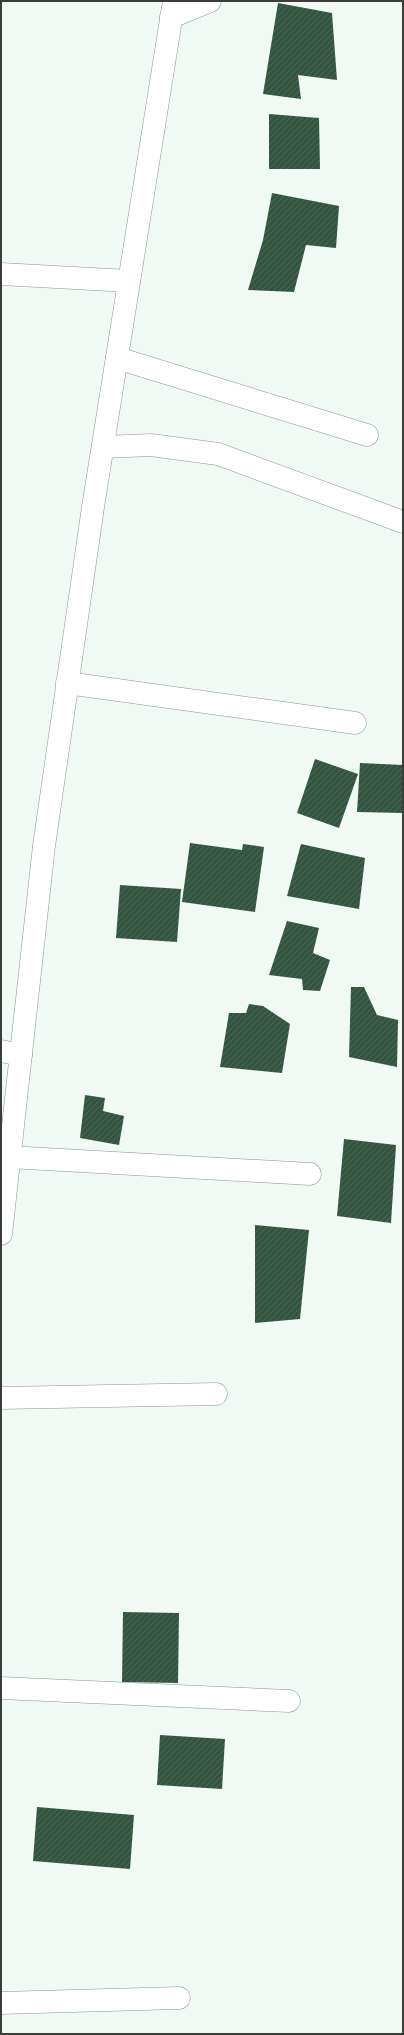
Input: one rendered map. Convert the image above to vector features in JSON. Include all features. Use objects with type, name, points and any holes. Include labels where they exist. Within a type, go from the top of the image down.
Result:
[{"type":"street","points":[[1,1234],[9,1157],[11,1053],[44,846],[103,447],[172,9],[210,1]]},
{"type":"street","points":[[1,274],[129,282]]},
{"type":"street","points":[[117,358],[367,435]]},
{"type":"street","points":[[103,447],[151,445],[218,454],[403,522]]},
{"type":"street","points":[[67,683],[355,723]]},
{"type":"street","points":[[9,1157],[310,1174]]},
{"type":"street","points":[[1,1398],[216,1394]]},
{"type":"street","points":[[1,1688],[290,1701]]},
{"type":"street","points":[[1,2003],[179,1998]]},
{"type":"building","points":[[278,3],[332,13],[337,80],[298,75],[301,99],[263,94]]},
{"type":"building","points":[[269,114],[319,118],[320,169],[269,169]]},
{"type":"building","points":[[272,193],[339,206],[336,248],[306,245],[294,292],[248,290],[263,240]]},
{"type":"building","points":[[315,759],[358,774],[339,828],[297,813]]},
{"type":"building","points":[[360,763],[403,765],[403,813],[357,812]]},
{"type":"building","points":[[190,843],[242,850],[243,844],[264,847],[255,912],[182,902]]},
{"type":"building","points":[[301,844],[365,858],[359,909],[287,896]]},
{"type":"building","points":[[120,885],[181,889],[177,942],[116,938]]},
{"type":"building","points":[[287,921],[319,928],[313,953],[330,960],[320,991],[303,990],[302,979],[269,975]]},
{"type":"building","points":[[351,987],[364,987],[377,1015],[398,1020],[397,1067],[349,1057]]},
{"type":"building","points":[[249,1004],[263,1006],[290,1024],[282,1073],[220,1067],[229,1013],[246,1013]]},
{"type":"building","points":[[85,1095],[105,1098],[103,1111],[124,1116],[119,1145],[80,1138]]},
{"type":"building","points":[[344,1139],[396,1145],[391,1223],[337,1216]]},
{"type":"building","points":[[255,1225],[309,1230],[300,1319],[255,1323]]},
{"type":"building","points":[[123,1612],[179,1613],[178,1683],[122,1682]]},
{"type":"building","points":[[160,1735],[225,1739],[222,1789],[157,1785]]},
{"type":"building","points":[[37,1807],[134,1815],[130,1869],[33,1861]]}]
